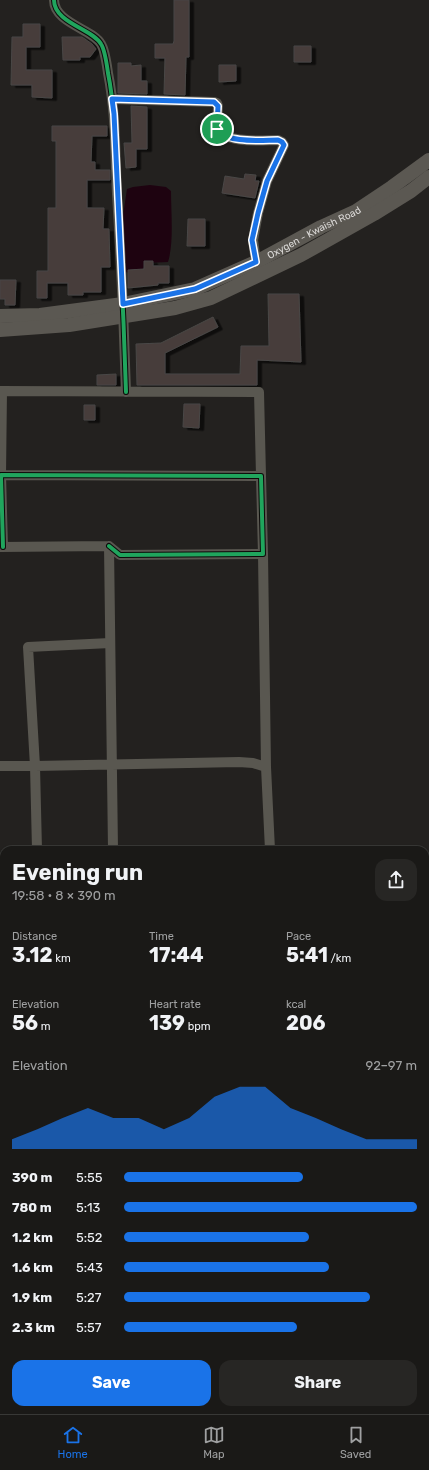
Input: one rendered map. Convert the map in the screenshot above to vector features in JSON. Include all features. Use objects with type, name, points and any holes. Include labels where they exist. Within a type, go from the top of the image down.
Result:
[{"type":"main road","name":"Oxygen - Kwaish Road","points":[[0,330],[69,325],[195,289],[256,262],[321,227],[356,211],[429,160]]},
{"type":"main road","name":"Oxygen - Kwaish Road","points":[[0,316],[175,308],[211,298],[308,251],[374,214],[411,191],[429,177]]},
{"type":"street","points":[[54,0],[54,4],[60,15],[95,38],[101,44],[108,74],[114,114],[124,310],[126,392]]},
{"type":"street","points":[[112,99],[214,102],[218,106],[217,129],[223,135],[240,140],[278,140],[282,142],[284,145],[267,181],[252,240],[256,262]]},
{"type":"street","points":[[263,554],[120,555],[109,546],[2,547],[1,391],[260,392],[263,554],[266,767],[270,846]]},
{"type":"street","points":[[1,475],[261,476]]},
{"type":"street","points":[[109,546],[113,846]]},
{"type":"street","points":[[37,846],[35,766],[28,647],[110,643]]},
{"type":"street","points":[[0,766],[112,766],[239,762],[266,767]]},
{"type":"shaded area","points":[[150,185],[166,187],[171,191],[172,237],[168,262],[146,263],[143,269],[136,274],[125,272],[122,222],[127,189]]},
{"type":"building","points":[[174,0],[189,0],[189,57],[186,57],[185,95],[164,94],[165,58],[155,58],[155,44],[173,44],[174,41]]},
{"type":"building","points":[[23,24],[40,24],[40,47],[26,47],[26,70],[52,70],[52,98],[32,97],[32,85],[11,85],[12,37],[23,37]]},
{"type":"building","points":[[62,37],[82,37],[96,49],[90,57],[80,57],[80,60],[63,60]]},
{"type":"building","points":[[294,46],[311,46],[311,62],[294,62]]},
{"type":"building","points":[[118,63],[131,63],[131,66],[141,65],[141,81],[147,81],[147,94],[118,93]]},
{"type":"building","points":[[219,65],[236,65],[236,81],[219,82]]},
{"type":"building","points":[[131,106],[147,107],[147,149],[136,149],[136,167],[126,168],[124,143],[132,143]]},
{"type":"building","points":[[52,126],[107,126],[107,136],[92,136],[91,162],[95,162],[95,170],[110,170],[110,180],[87,180],[87,208],[104,208],[103,229],[109,229],[110,267],[101,267],[101,292],[83,292],[83,295],[68,295],[68,283],[47,283],[47,298],[37,298],[37,271],[48,271],[48,208],[56,208],[56,141],[52,141]]},
{"type":"building","points":[[245,174],[256,175],[255,181],[259,181],[255,198],[222,193],[225,176],[244,179]]},
{"type":"building","points":[[188,219],[205,219],[205,246],[187,246]]},
{"type":"building","points":[[144,261],[153,261],[153,266],[169,266],[169,283],[158,283],[158,285],[128,288],[128,270],[144,269]]},
{"type":"building","points":[[0,280],[16,280],[15,305],[5,305],[5,299],[0,299]]},
{"type":"building","points":[[268,294],[299,294],[301,362],[257,360],[257,385],[137,385],[136,344],[161,343],[213,317],[218,327],[165,353],[165,374],[240,374],[241,346],[269,346]]},
{"type":"building","points":[[116,374],[116,385],[97,385],[97,375]]},
{"type":"building","points":[[184,404],[200,404],[199,428],[183,427]]},
{"type":"building","points":[[84,405],[95,405],[95,420],[84,420]]},
{"type":"cycle path","points":[[54,0],[56,8],[60,14],[97,39],[105,54],[111,88],[115,134],[126,392]]},
{"type":"cycle path","points":[[3,547],[1,475],[261,476],[263,554],[120,555],[109,546]]},
{"type":"route","points":[[112,99],[214,102],[217,103],[218,106],[217,129],[223,135],[240,140],[278,140],[284,145],[267,181],[258,213],[252,240],[256,262],[195,289],[123,304],[112,99]]}]
